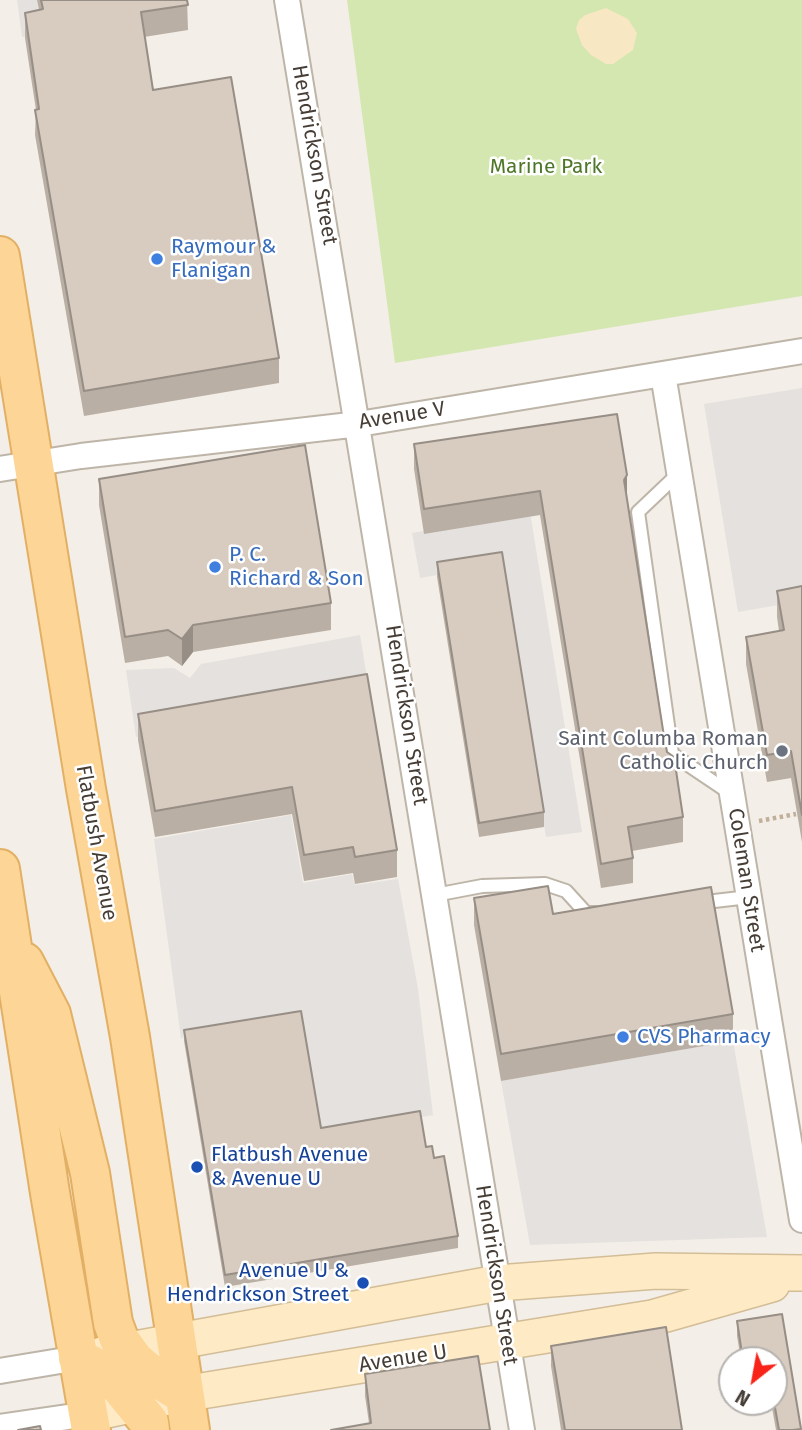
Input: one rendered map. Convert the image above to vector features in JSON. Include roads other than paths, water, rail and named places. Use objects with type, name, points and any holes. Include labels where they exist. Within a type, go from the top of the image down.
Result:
[{"type":"main road","name":"Flatbush Avenue","points":[[0,256],[17,466],[86,789],[130,1037],[187,1412]]},
{"type":"main road","points":[[0,869],[89,1422]]},
{"type":"main road","points":[[10,936],[51,1014],[90,1173],[113,1323],[127,1351],[187,1412]]},
{"type":"main road","name":"Avenue U","points":[[78,1358],[176,1343],[498,1283],[656,1271],[802,1275]]},
{"type":"main road","name":"Avenue U","points":[[89,1422],[187,1412],[507,1342],[652,1318],[802,1275]]},
{"type":"main road","points":[[78,1358],[103,1371],[143,1417]]},
{"type":"street","name":"Hendrickson Street","points":[[287,0],[359,424],[522,1430]]},
{"type":"street","name":"Avenue V","points":[[17,466],[359,424],[802,351]]},
{"type":"street","name":"Coleman Street","points":[[663,374],[802,1220]]},
{"type":"street","name":"Avenue U","points":[[0,1371],[78,1358]]},
{"type":"street","name":"Avenue U","points":[[0,1427],[89,1422]]},
{"type":"lane","points":[[679,473],[638,512],[672,754],[732,795]]},
{"type":"lane","points":[[435,895],[482,886],[545,884],[566,891],[586,913],[611,913]]},
{"type":"lane","points":[[678,906],[749,897]]},
{"type":"place","name":"Raymour & Flanigan","points":[[157,259]]},
{"type":"place","name":"P. C. Richard & Son","points":[[215,567]]},
{"type":"place","name":"Saint Columba Roman Catholic Church","points":[[782,751]]},
{"type":"place","name":"CVS Pharmacy","points":[[623,1037]]},
{"type":"place","name":"Flatbush Avenue & Avenue U","points":[[197,1167]]},
{"type":"place","name":"Avenue U & Hendrickson Street","points":[[363,1283]]},
{"type":"park label","name":"Marine Park","points":[[546,167]]}]
